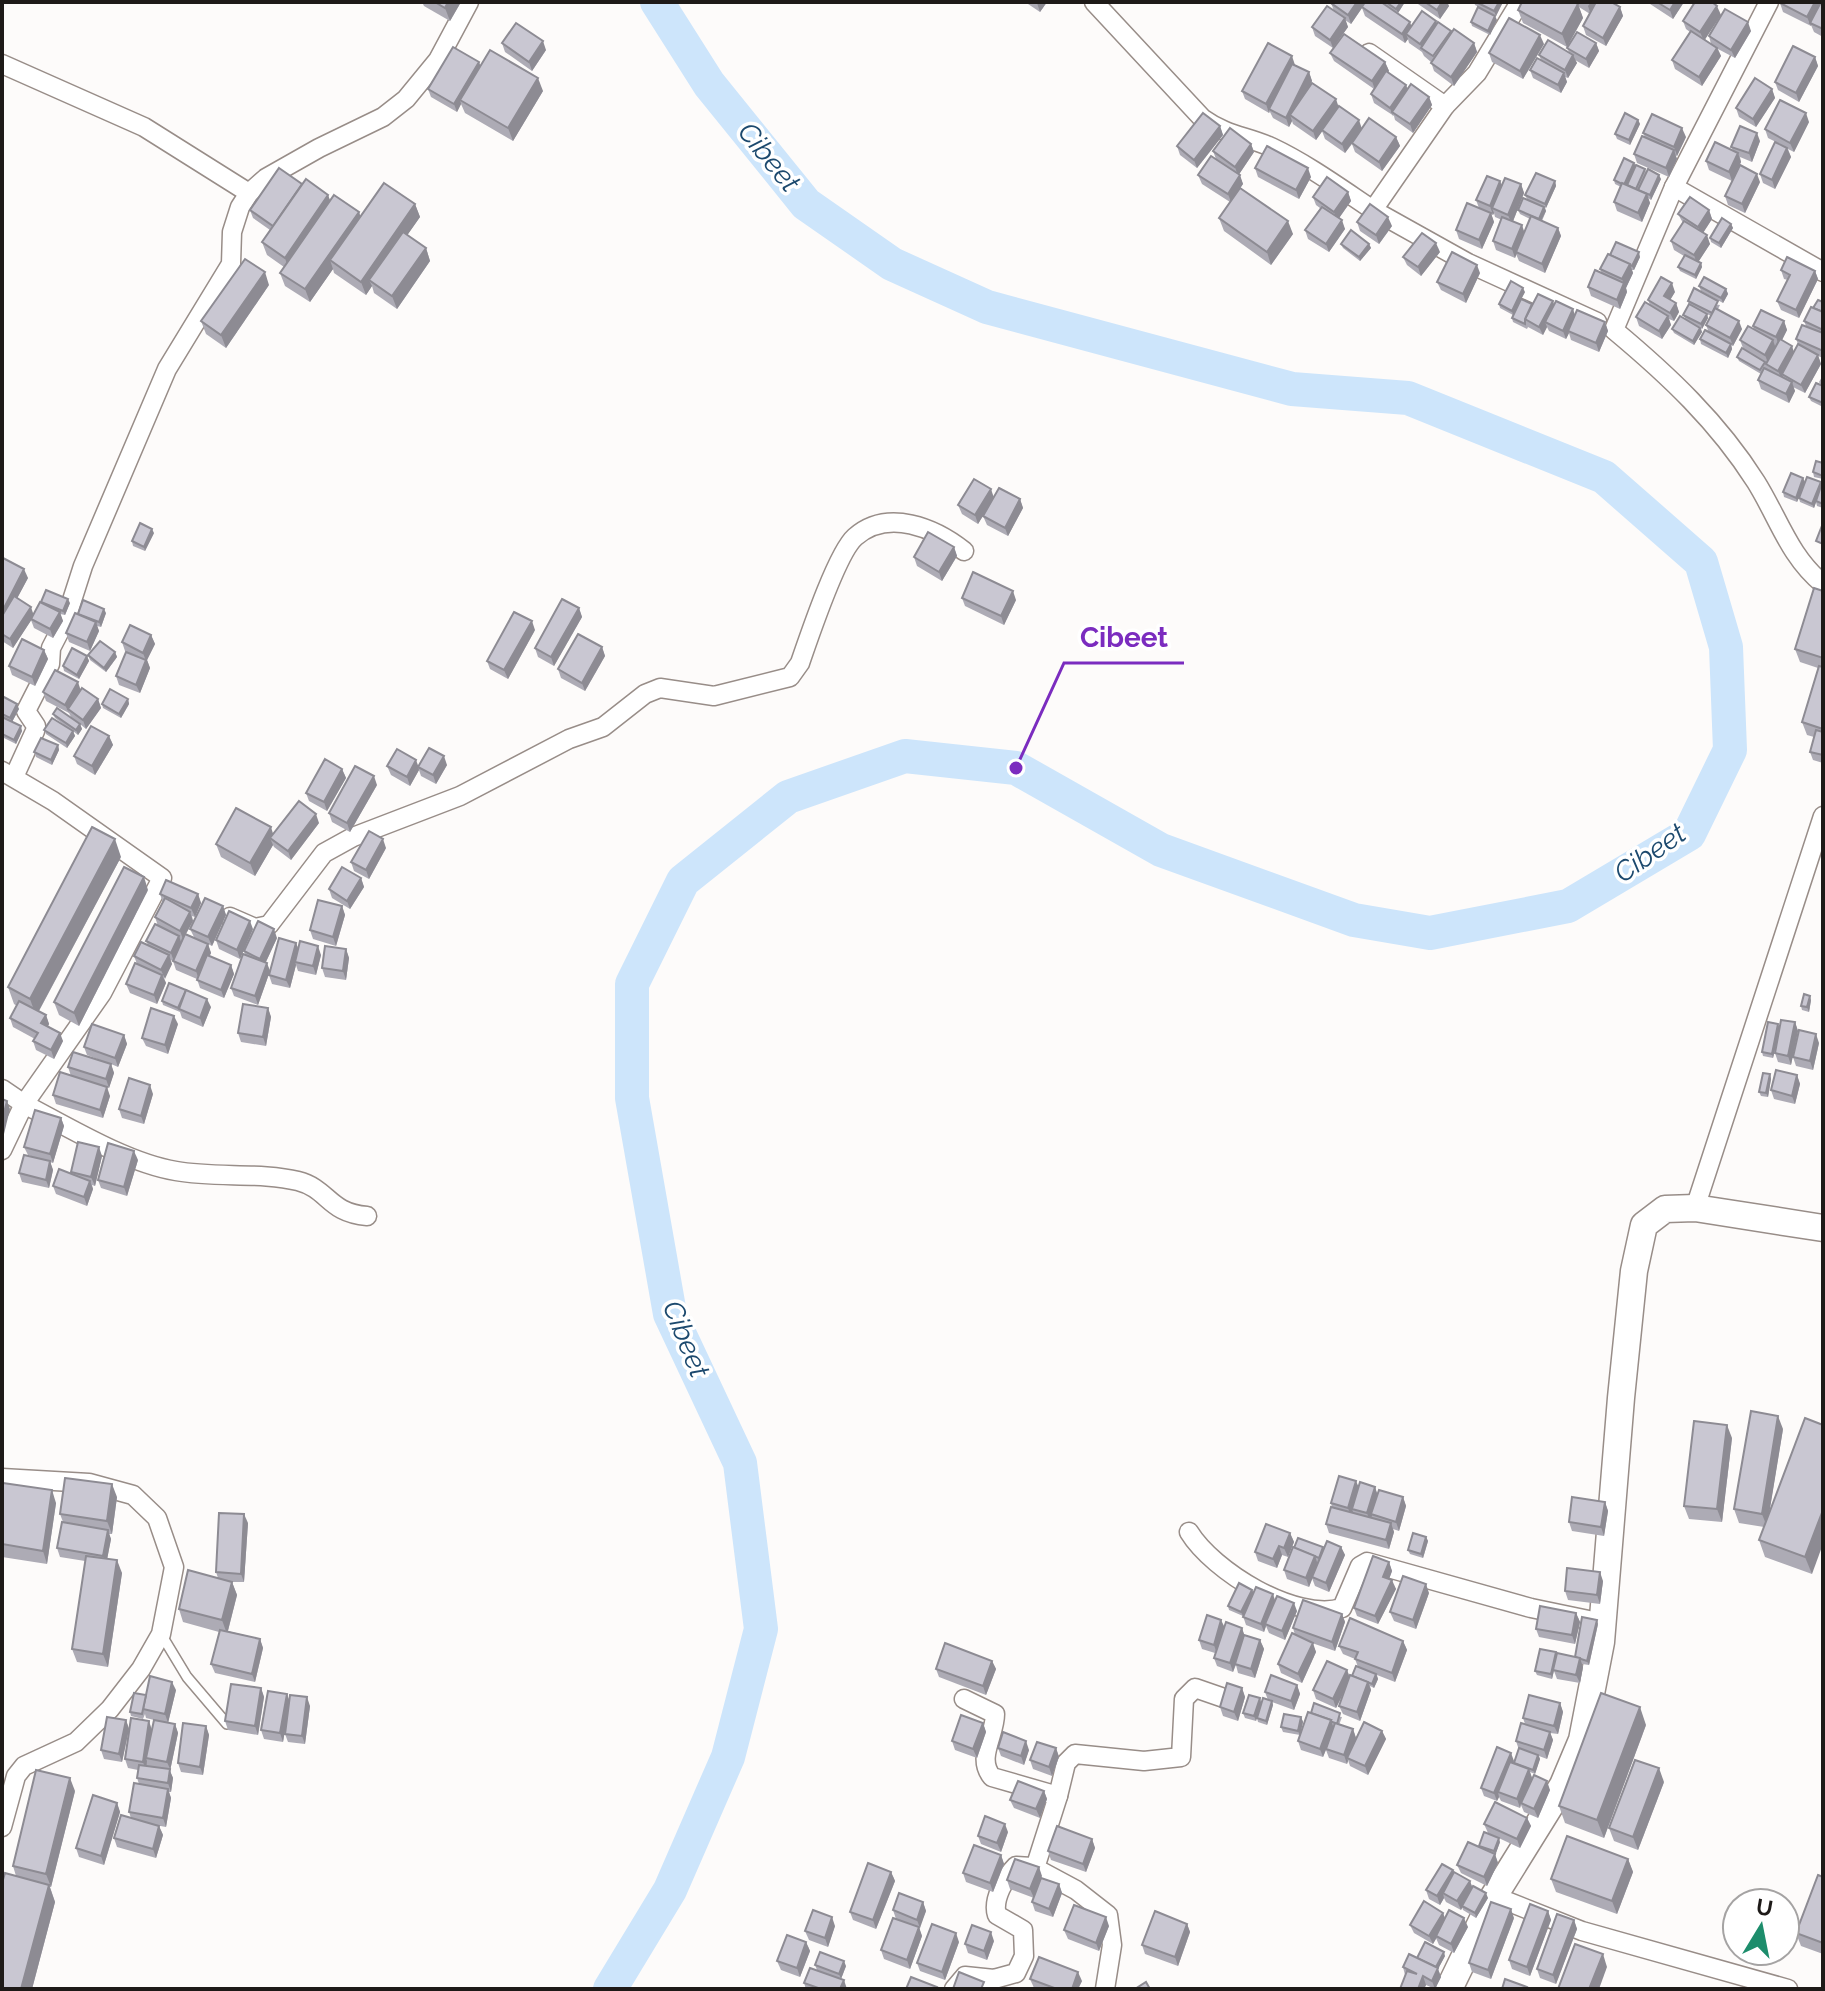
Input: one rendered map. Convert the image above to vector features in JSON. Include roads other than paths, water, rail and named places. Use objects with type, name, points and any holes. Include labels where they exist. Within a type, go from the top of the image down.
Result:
[{"type":"street","points":[[2,1150],[24,1104],[102,993],[168,882],[8,774],[35,731],[36,726],[27,715],[28,705],[50,664],[51,648],[66,619],[83,566],[167,369],[231,264],[234,220],[249,193],[319,148],[383,117],[406,99],[438,60],[469,2]]},
{"type":"street","points":[[1094,2],[1202,118],[1222,133],[1269,146],[1373,210],[1468,263],[1614,330],[1677,383],[1720,432],[1756,482],[1792,552],[1823,584]]},
{"type":"street","points":[[1373,210],[1445,106],[1477,73],[1520,2]]},
{"type":"street","points":[[1614,330],[1674,187],[1769,2]]},
{"type":"street","points":[[1359,46],[1445,106]]},
{"type":"street","points":[[2,64],[144,127],[249,193]]},
{"type":"street","points":[[1674,187],[1823,272]]},
{"type":"street","points":[[214,908],[255,928],[269,925],[324,853],[353,837],[460,796],[569,739],[603,727],[625,707],[652,691],[676,689],[714,696],[790,677],[800,663],[842,556],[855,536],[867,529],[895,523],[919,525],[964,551]]},
{"type":"street","points":[[1695,1208],[1823,816]]},
{"type":"street","points":[[2,1089],[24,1104],[147,1163],[203,1175],[300,1181],[318,1189],[338,1209],[349,1215],[367,1216]]},
{"type":"street","points":[[1449,1989],[1494,1896],[1550,1810],[1577,1752],[1589,1712],[1603,1623],[1621,1398],[1639,1241],[1644,1225],[1656,1212],[1695,1208],[1823,1228]]},
{"type":"street","points":[[2,1478],[89,1483],[133,1495],[148,1507],[165,1533],[174,1567],[161,1634],[141,1669],[110,1709],[76,1742],[24,1766],[16,1776],[2,1827]]},
{"type":"street","points":[[1189,1532],[1205,1556],[1231,1576],[1305,1607],[1342,1608],[1360,1566],[1367,1562],[1531,1608],[1603,1623]]},
{"type":"street","points":[[1035,1868],[1066,1763],[1075,1754],[1144,1761],[1181,1757],[1184,1699],[1195,1688],[1221,1697]]},
{"type":"street","points":[[964,1699],[995,1714],[985,1758],[986,1770],[992,1777],[1058,1796]]},
{"type":"street","points":[[954,1989],[965,1976],[994,1979],[1016,1973],[1024,1956],[1023,1930],[997,1915],[995,1904],[1016,1866],[1035,1868],[1107,1911],[1112,1939],[1105,1989]]},
{"type":"street","points":[[1494,1896],[1582,1931],[1788,1989]]},
{"type":"lane","points":[[161,1634],[187,1677],[227,1724]]},
{"type":"waterway","name":"Cibeet","points":[[610,1989],[670,1890],[728,1757],[761,1629],[740,1463],[670,1314],[632,1098],[632,984],[683,881],[788,797],[905,756],[1016,768],[1161,850],[1354,920],[1430,933],[1568,906],[1689,834],[1730,750],[1726,647],[1701,562],[1604,477],[1408,398],[1292,389],[987,307],[892,264],[806,204],[709,84],[657,2]]},
{"type":"place","name":"Cibeet","points":[[1016,768]]}]
